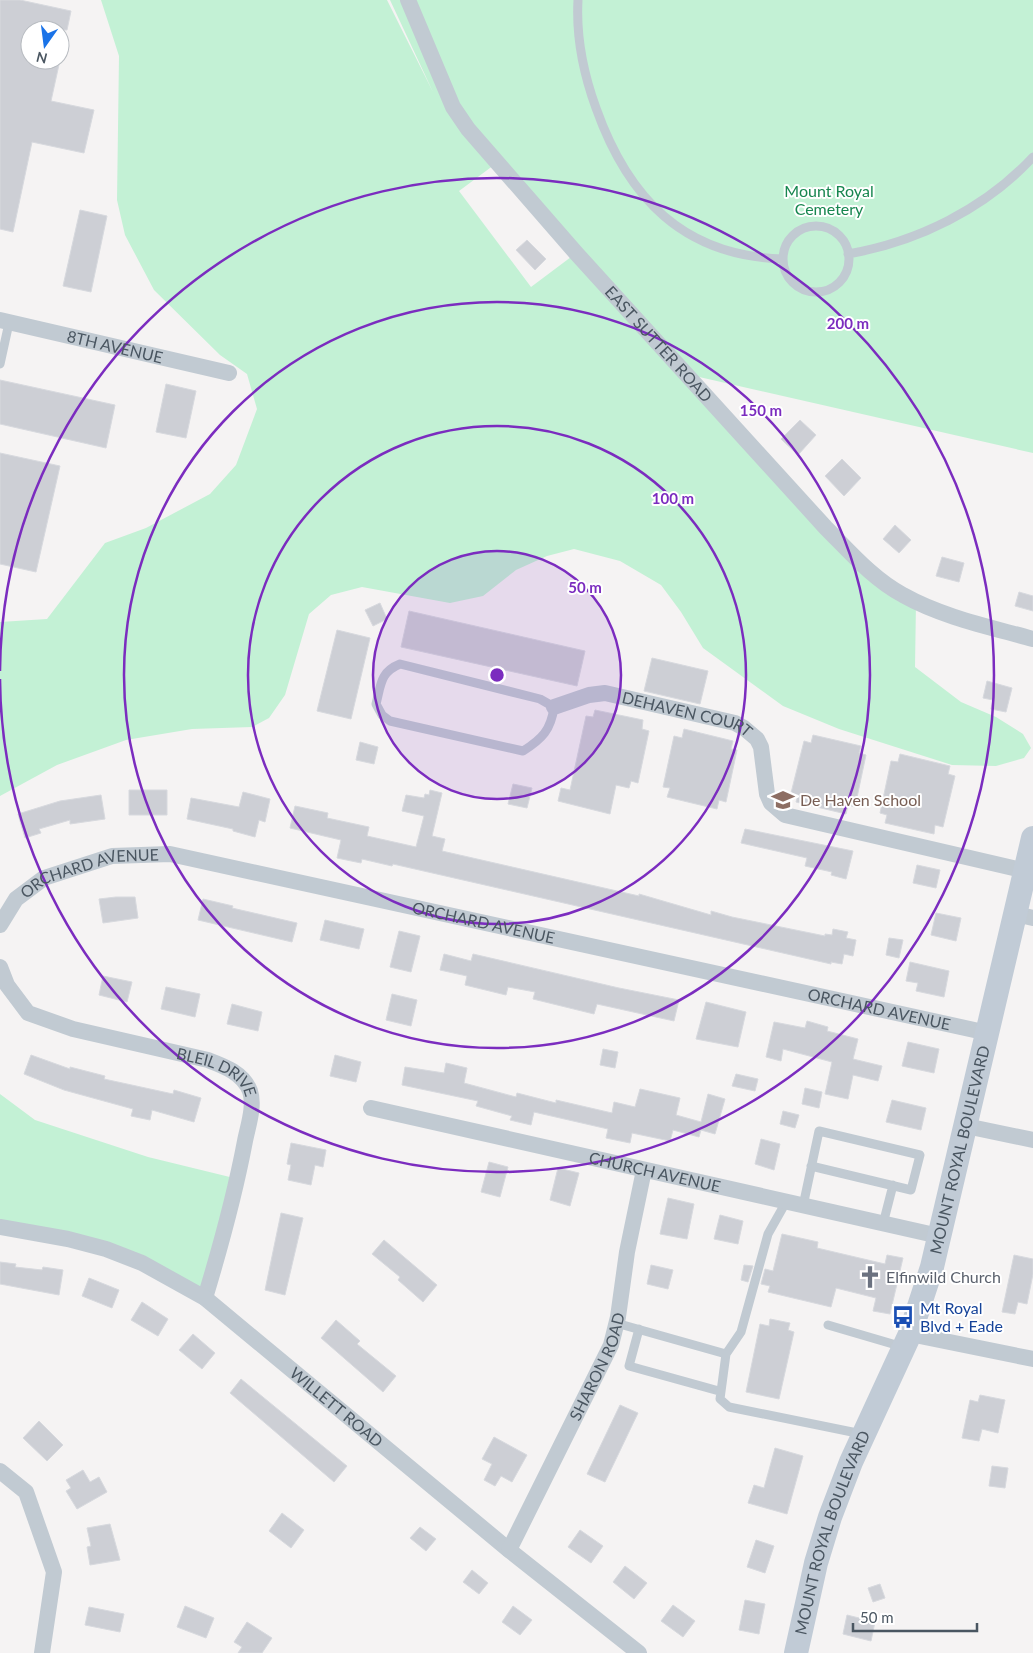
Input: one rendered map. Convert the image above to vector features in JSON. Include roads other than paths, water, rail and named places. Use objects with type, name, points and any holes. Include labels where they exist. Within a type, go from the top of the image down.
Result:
[{"type":"main road","name":"MOUNT ROYAL BOULEVARD","points":[[796,1653],[816,1563],[830,1517],[918,1312],[939,1236],[988,1033],[1024,916],[1026,871],[1033,841]]},
{"type":"street","name":"EAST SUTTER ROAD","points":[[408,0],[453,107],[496,162],[749,445],[861,564],[886,584],[916,602],[1033,639]]},
{"type":"street","name":"8TH AVENUE","points":[[5,322],[229,373]]},
{"type":"street","name":"DEHAVEN COURT","points":[[554,707],[589,695],[605,693],[735,723],[757,738],[764,757],[766,794],[770,804],[785,815],[1026,871]]},
{"type":"street","name":"ORCHARD AVENUE","points":[[0,925],[16,899],[44,878],[112,856],[170,854],[988,1033]]},
{"type":"street","name":"BLEIL DRIVE","points":[[0,967],[7,985],[28,1013],[73,1029],[208,1060],[226,1067],[241,1077],[246,1085],[250,1092],[249,1121],[233,1202],[205,1298]]},
{"type":"street","name":"CHURCH AVENUE","points":[[371,1108],[939,1236]]},
{"type":"street","points":[[966,1126],[1033,1140]]},
{"type":"street","name":"SHARON ROAD","points":[[509,1550],[611,1345],[627,1252],[644,1170]]},
{"type":"street","name":"WILLETT ROAD","points":[[0,1228],[68,1239],[106,1249],[142,1263],[205,1298],[509,1550],[639,1653]]},
{"type":"street","points":[[906,1341],[1033,1359]]},
{"type":"street","points":[[0,1471],[26,1492],[54,1572],[42,1653]]},
{"type":"lane","points":[[578,0],[578,28],[589,90],[604,132],[644,198],[666,219],[706,244],[743,255],[783,258]]},
{"type":"lane","points":[[848,254],[878,249],[910,239],[973,207],[994,193],[1033,158]]},
{"type":"lane","points":[[812,227],[830,230],[837,235],[844,242],[848,254],[848,264],[842,278],[830,289],[815,292],[807,291],[792,283],[786,274],[783,258],[790,239],[797,232],[812,227]]},
{"type":"lane","points":[[0,364],[5,322]]},
{"type":"lane","points":[[400,664],[540,699],[554,707],[552,723],[538,742],[522,751],[390,721],[382,715],[376,704],[384,677],[389,669],[400,664]]},
{"type":"lane","points":[[803,1206],[811,1166],[819,1131],[920,1155],[911,1190],[811,1166]]},
{"type":"lane","points":[[883,1224],[893,1185]]},
{"type":"lane","points":[[786,1202],[768,1234],[741,1332],[726,1354],[719,1391],[720,1399],[724,1405],[729,1407],[864,1434]]},
{"type":"lane","points":[[616,1323],[726,1354]]},
{"type":"lane","points":[[828,1324],[906,1341]]},
{"type":"lane","points":[[639,1329],[629,1366],[719,1391]]},
{"type":"place","name":"De Haven School","points":[[783,800]]},
{"type":"place","name":"Elfinwild Church","points":[[870,1277]]},
{"type":"place","name":"Mt Royal Blvd + Eade","points":[[903,1317]]},
{"type":"park label","name":"Mount Royal Cemetery","points":[[829,200]]}]
